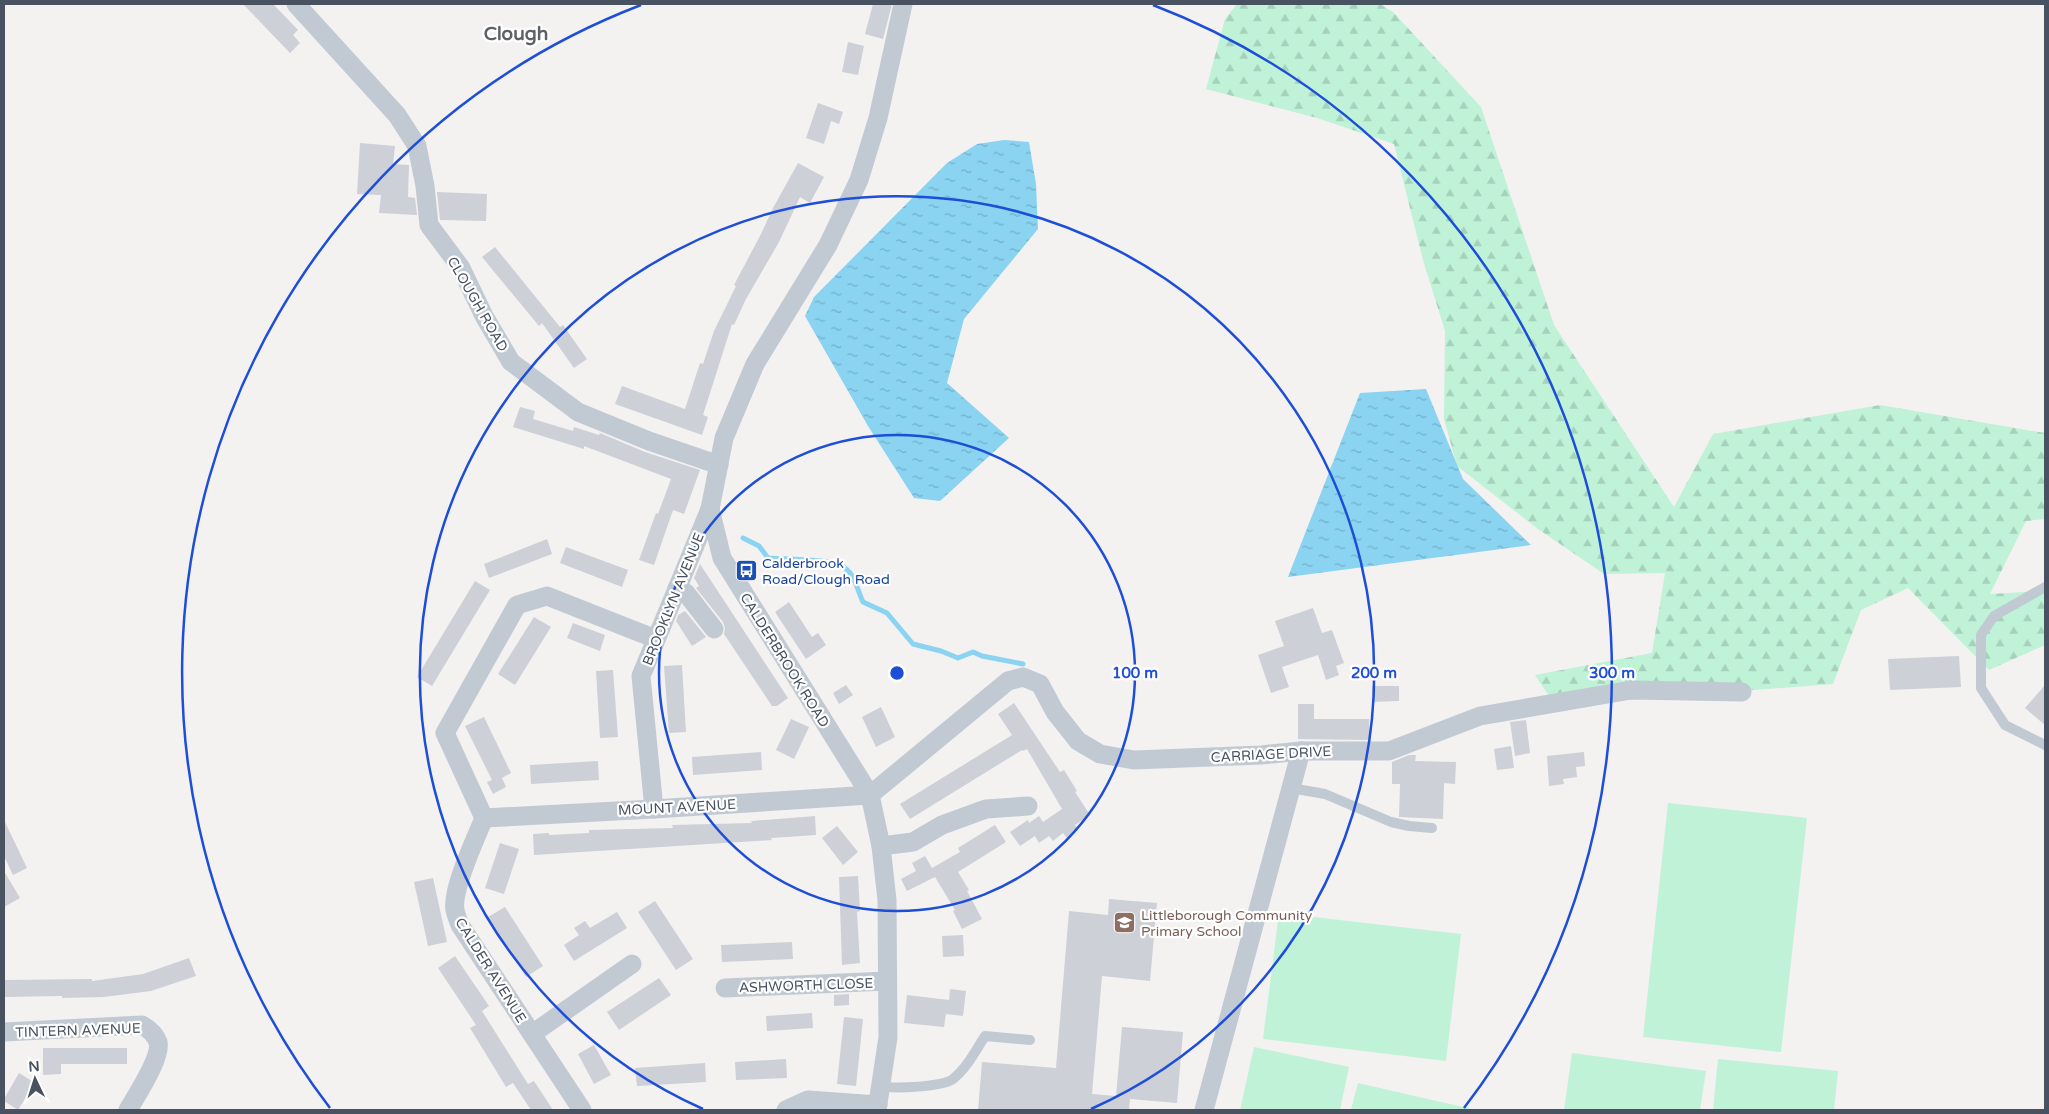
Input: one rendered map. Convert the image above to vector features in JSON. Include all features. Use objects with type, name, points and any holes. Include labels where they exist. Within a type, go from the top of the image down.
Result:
[{"type":"street","name":"CLOUGH ROAD","points":[[296,4],[397,115],[417,146],[425,186],[429,225],[461,268],[484,316],[512,362],[578,412],[649,441],[719,465]]},
{"type":"street","name":"CALDERBROOK ROAD","points":[[877,1108],[888,1037],[886,900],[881,846],[870,795],[722,558],[710,508],[724,438],[755,364],[828,245],[858,180],[878,118],[903,4]]},
{"type":"street","name":"BROOKLYN AVENUE","points":[[654,809],[641,676],[710,508]]},
{"type":"street","points":[[677,588],[686,593],[714,629]]},
{"type":"street","points":[[484,818],[445,733],[517,605],[547,596],[656,639]]},
{"type":"street","name":"CARRIAGE DRIVE","points":[[870,795],[1008,681],[1022,676],[1040,684],[1054,712],[1078,741],[1100,754],[1134,760],[1262,755],[1301,751],[1389,751],[1480,716],[1631,690],[1742,692]]},
{"type":"street","points":[[1204,1110],[1301,751]]},
{"type":"street","name":"MOUNT AVENUE","points":[[484,818],[870,795]]},
{"type":"street","points":[[881,846],[913,842],[942,825],[986,809],[1028,806]]},
{"type":"street","name":"CALDER AVENUE","points":[[484,818],[455,897],[455,910],[460,925],[582,1110]]},
{"type":"street","points":[[532,1034],[632,964]]},
{"type":"street","name":"ASHWORTH CLOSE","points":[[726,988],[887,981]]},
{"type":"street","name":"TINTERN AVENUE","points":[[4,1032],[142,1025],[149,1029],[158,1044],[156,1058],[128,1110]]},
{"type":"street","points":[[786,1110],[808,1100],[877,1108]]},
{"type":"lane","points":[[2045,587],[1994,616],[1981,635],[1981,688],[2005,724],[2045,745]]},
{"type":"lane","points":[[1291,788],[1325,794],[1390,822],[1432,828]]},
{"type":"lane","points":[[880,1086],[906,1088],[952,1080],[971,1059],[985,1036],[1030,1040]]},
{"type":"green space","points":[[1237,4],[1380,4],[1393,12],[1481,107],[1554,325],[1674,507],[1713,434],[1880,405],[2045,433],[2045,519],[2026,521],[1990,594],[2045,591],[2045,645],[1989,670],[1908,588],[1861,610],[1833,684],[1555,705],[1535,675],[1652,653],[1665,573],[1604,574],[1538,529],[1457,466],[1444,419],[1445,331],[1423,260],[1394,144],[1317,118],[1206,89],[1225,19]]},
{"type":"green space","points":[[1668,803],[1807,818],[1781,1052],[1643,1037]]},
{"type":"green space","points":[[1279,913],[1461,934],[1446,1061],[1263,1039]]},
{"type":"green space","points":[[1254,1047],[1349,1067],[1340,1110],[1240,1110]]},
{"type":"green space","points":[[1572,1053],[1706,1071],[1700,1110],[1564,1110]]},
{"type":"green space","points":[[1718,1059],[1838,1071],[1834,1110],[1713,1110]]},
{"type":"green space","points":[[1358,1083],[1476,1110],[1351,1110]]},
{"type":"water","points":[[1004,140],[1029,142],[1036,184],[1038,229],[964,319],[947,383],[1009,438],[940,501],[914,498],[868,426],[805,316],[814,297],[947,163],[977,144]]},
{"type":"water","points":[[1426,389],[1463,479],[1531,545],[1288,577],[1360,393]]},
{"type":"building","points":[[243,4],[273,4],[298,30],[293,35],[300,43],[290,53]]},
{"type":"building","points":[[873,4],[892,4],[883,39],[865,34]]},
{"type":"building","points":[[848,42],[864,46],[858,75],[842,72]]},
{"type":"building","points":[[818,103],[843,112],[839,124],[831,121],[824,144],[806,138]]},
{"type":"building","points":[[360,143],[395,146],[393,164],[409,165],[408,197],[415,198],[417,215],[379,213],[381,195],[357,194]]},
{"type":"building","points":[[798,163],[824,177],[810,203],[800,197],[779,242],[746,299],[734,325],[732,324],[703,415],[708,417],[702,435],[615,404],[622,386],[685,409],[700,363],[703,364],[714,331],[736,286],[734,285]]},
{"type":"building","points":[[437,192],[487,194],[486,221],[440,220]]},
{"type":"building","points":[[495,247],[560,327],[563,325],[587,359],[574,368],[542,323],[539,326],[482,257]]},
{"type":"building","points":[[520,407],[535,411],[533,419],[573,431],[574,427],[599,435],[600,433],[645,452],[700,470],[684,514],[673,510],[654,565],[639,560],[671,479],[584,446],[584,449],[513,427]]},
{"type":"building","points":[[547,539],[552,554],[489,578],[484,564]]},
{"type":"building","points":[[566,547],[628,570],[622,587],[560,563]]},
{"type":"building","points":[[700,564],[788,698],[777,706],[772,706],[724,634],[723,622],[696,588],[699,586],[694,578]]},
{"type":"building","points":[[475,581],[490,590],[432,686],[417,677]]},
{"type":"building","points":[[789,602],[812,637],[818,633],[826,645],[806,659],[775,612]]},
{"type":"building","points":[[1313,608],[1322,633],[1332,630],[1344,663],[1336,666],[1339,675],[1326,680],[1318,655],[1282,667],[1289,687],[1271,693],[1258,655],[1284,646],[1275,621]]},
{"type":"building","points":[[685,611],[706,637],[692,646],[676,621],[678,615]]},
{"type":"building","points":[[534,617],[551,627],[515,685],[498,674]]},
{"type":"building","points":[[573,623],[605,635],[600,651],[567,638]]},
{"type":"building","points":[[1959,656],[1961,687],[1890,690],[1888,659]]},
{"type":"building","points":[[682,665],[686,732],[669,733],[664,666]]},
{"type":"building","points":[[613,670],[618,737],[600,738],[596,671]]},
{"type":"building","points":[[846,685],[853,695],[839,704],[833,693]]},
{"type":"building","points":[[2045,685],[2045,725],[2025,708]]},
{"type":"building","points":[[1372,686],[1399,686],[1399,701],[1372,702]]},
{"type":"building","points":[[1014,703],[1060,772],[1064,770],[1090,815],[1075,825],[1078,830],[1067,838],[1063,833],[1053,841],[1049,836],[1039,843],[1035,836],[1020,846],[1010,832],[1028,820],[1029,823],[1039,816],[1043,822],[1062,809],[1027,749],[1022,750],[910,819],[900,804],[1012,735],[998,714]]},
{"type":"building","points":[[1298,704],[1314,704],[1314,719],[1369,719],[1369,740],[1298,739]]},
{"type":"building","points":[[881,707],[895,737],[876,747],[862,717]]},
{"type":"building","points":[[484,717],[511,773],[502,778],[506,787],[493,794],[487,782],[492,780],[465,726]]},
{"type":"building","points":[[791,719],[809,727],[794,759],[776,750]]},
{"type":"building","points":[[1526,720],[1530,753],[1515,756],[1510,722]]},
{"type":"building","points":[[1511,746],[1514,768],[1497,770],[1494,749]]},
{"type":"building","points":[[761,752],[762,770],[693,775],[692,757]]},
{"type":"building","points":[[1584,752],[1585,766],[1576,767],[1577,777],[1563,779],[1564,784],[1549,786],[1547,756]]},
{"type":"building","points":[[1409,755],[1416,755],[1415,761],[1456,762],[1455,784],[1444,783],[1443,819],[1399,817],[1400,784],[1392,784],[1392,762]]},
{"type":"building","points":[[598,761],[599,780],[531,784],[530,765]]},
{"type":"building","points":[[815,816],[816,835],[771,838],[772,840],[534,855],[533,834],[549,833],[549,835],[589,833],[589,830],[673,828],[672,825],[752,823],[751,821]]},
{"type":"building","points":[[4,820],[27,868],[13,875],[4,856]]},
{"type":"building","points":[[995,825],[1006,842],[958,872],[969,890],[967,891],[982,919],[962,929],[953,911],[955,910],[935,877],[907,891],[901,879],[916,871],[912,863],[925,856],[932,868],[960,852],[958,848]]},
{"type":"building","points":[[837,826],[858,852],[843,865],[822,838]]},
{"type":"building","points":[[500,843],[519,849],[504,894],[485,888]]},
{"type":"building","points":[[4,871],[20,898],[4,907]]},
{"type":"building","points":[[858,876],[860,911],[857,912],[860,963],[842,965],[839,877]]},
{"type":"building","points":[[433,878],[447,942],[428,946],[414,882]]},
{"type":"building","points":[[1109,899],[1157,903],[1150,981],[1102,976],[1092,1094],[1116,1096],[1122,1027],[1183,1032],[1177,1103],[1130,1099],[1129,1110],[978,1110],[982,1062],[1056,1068],[1069,911],[1108,915]]},
{"type":"building","points":[[655,901],[693,959],[676,970],[638,912]]},
{"type":"building","points":[[505,907],[543,966],[526,977],[488,917]]},
{"type":"building","points":[[617,912],[627,928],[574,961],[564,945],[579,935],[574,928],[585,921],[590,928]]},
{"type":"building","points":[[963,935],[964,956],[943,957],[942,936]]},
{"type":"building","points":[[792,942],[793,959],[722,962],[721,945]]},
{"type":"building","points":[[455,956],[489,1006],[482,1011],[528,1084],[534,1081],[553,1110],[531,1110],[513,1083],[506,1087],[470,1028],[476,1025],[438,968]]},
{"type":"building","points":[[189,958],[196,976],[151,991],[104,997],[4,997],[4,980],[92,979],[92,981],[143,974]]},
{"type":"building","points":[[659,978],[671,995],[619,1030],[607,1012]]},
{"type":"building","points":[[950,989],[966,991],[963,1016],[946,1014],[944,1027],[904,1023],[907,995],[949,1000]]},
{"type":"building","points":[[849,994],[849,1005],[834,1006],[834,995]]},
{"type":"building","points":[[812,1013],[813,1028],[767,1031],[766,1016]]},
{"type":"building","points":[[844,1017],[863,1019],[856,1086],[837,1084]]},
{"type":"building","points":[[594,1045],[611,1075],[594,1084],[578,1054]]},
{"type":"building","points":[[43,1048],[127,1048],[127,1064],[61,1064],[61,1074],[43,1075]]},
{"type":"building","points":[[786,1059],[787,1078],[736,1080],[735,1062]]},
{"type":"building","points":[[705,1063],[706,1082],[637,1086],[635,1068]]},
{"type":"building","points":[[19,1073],[35,1083],[18,1110],[4,1101],[4,1099]]},
{"type":"waterway","points":[[743,538],[759,546],[768,558],[830,562],[845,568],[854,579],[863,602],[887,613],[913,644],[941,651],[958,658],[973,652],[982,656],[1023,664]]},
{"type":"place","name":"Calderbrook Road/Clough Road","points":[[746,571]]},
{"type":"place","name":"Littleborough Community Primary School","points":[[1125,923]]},
{"type":"district","name":"Clough","points":[[516,33]]}]
